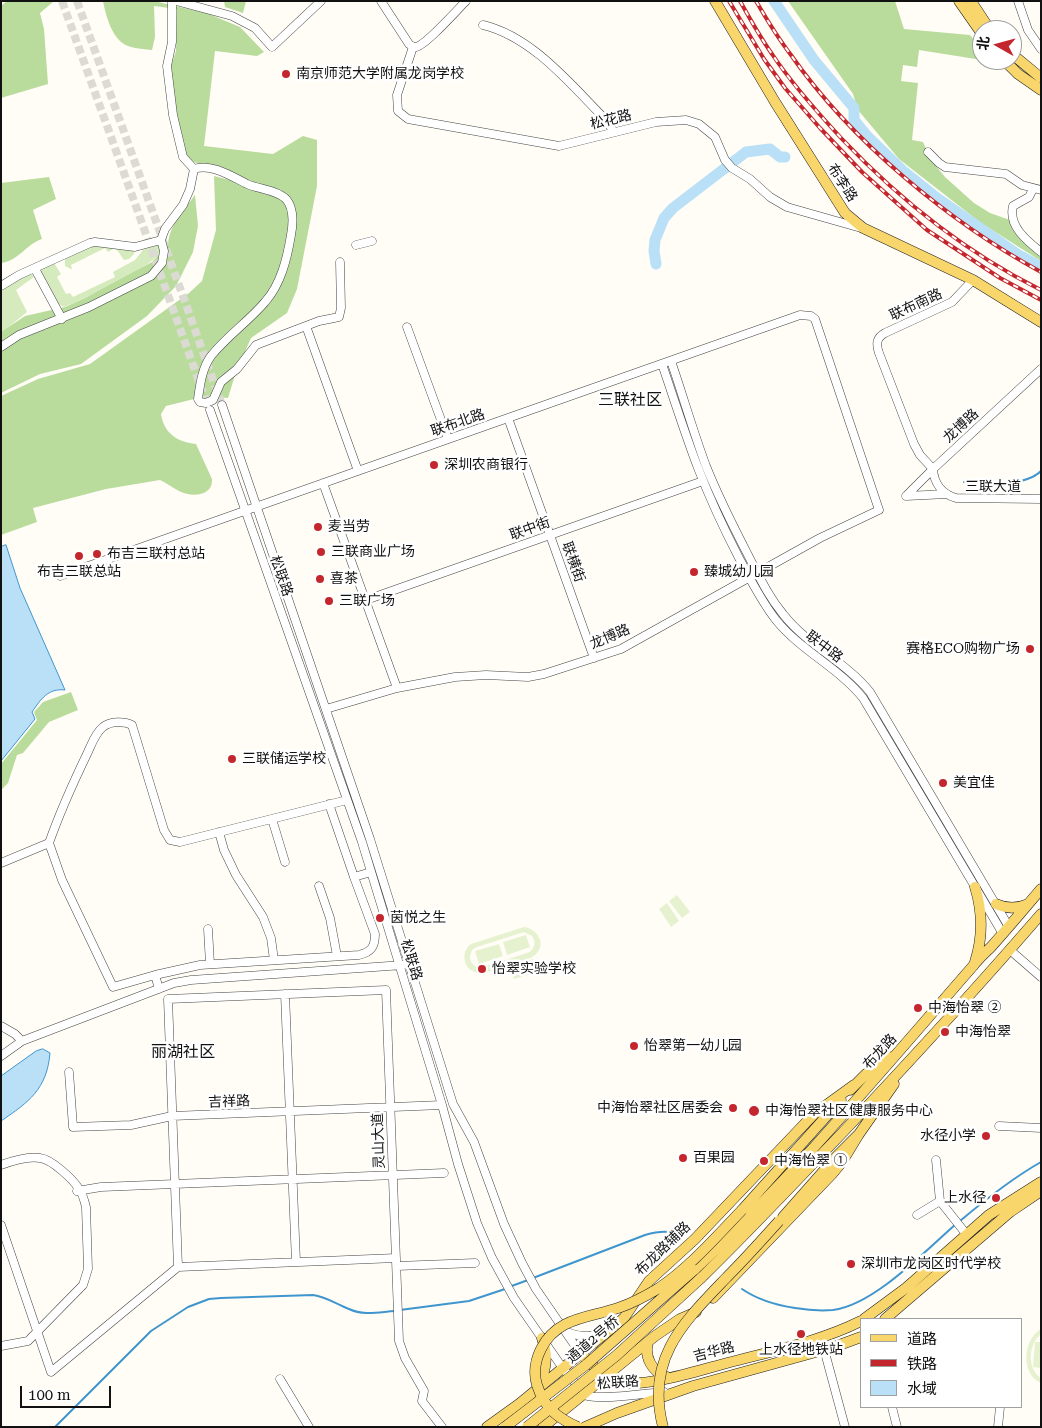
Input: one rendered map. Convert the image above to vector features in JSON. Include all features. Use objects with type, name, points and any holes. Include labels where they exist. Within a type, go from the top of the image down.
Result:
[{"type":"main road","name":"布李路","points":[[715,1],[845,213],[863,228],[973,280],[1041,322]]},
{"type":"main road","points":[[959,1],[972,20]]},
{"type":"main road","points":[[970,1],[983,20]]},
{"type":"main road","points":[[1022,62],[1041,78]]},
{"type":"main road","points":[[1014,70],[1041,90]]},
{"type":"main road","points":[[975,887],[982,925],[980,945],[975,963]]},
{"type":"main road","name":"布龙路","points":[[739,1234],[1041,889]]},
{"type":"main road","points":[[996,904],[1005,908],[1015,908],[1029,903]]},
{"type":"main road","name":"布龙路","points":[[739,1234],[906,1064],[1041,914]]},
{"type":"main road","points":[[578,1427],[554,1413],[544,1402],[535,1380],[536,1361],[547,1339],[555,1330],[570,1321],[620,1307],[660,1287],[691,1261],[742,1210],[854,1085],[875,1066],[904,1046]]},
{"type":"main road","points":[[543,1427],[585,1395],[648,1342],[680,1319],[704,1306],[730,1282],[842,1162],[906,1064]]},
{"type":"main road","name":"布龙路辅路","points":[[487,1427],[532,1393],[628,1314],[638,1295],[649,1281],[695,1239],[814,1114],[854,1085]]},
{"type":"main road","points":[[663,1427],[659,1398],[661,1377],[665,1359],[678,1332],[702,1302],[859,1134]]},
{"type":"main road","name":"吉华路","points":[[865,1318],[895,1297],[989,1215],[1041,1182]]},
{"type":"main road","points":[[886,1318],[1010,1212],[1041,1191]]},
{"type":"main road","name":"通道2号桥","points":[[505,1427],[587,1364],[694,1270],[739,1234]]},
{"type":"main road","name":"通道2号桥","points":[[527,1427],[617,1354],[702,1278],[739,1234]]},
{"type":"main road","name":"吉华路","points":[[580,1353],[606,1377],[619,1382],[630,1383],[673,1378],[820,1337],[860,1321]]},
{"type":"main road","name":"吉华路","points":[[584,1427],[693,1386],[860,1337]]},
{"type":"main road","points":[[532,1393],[540,1382],[545,1367],[546,1352],[542,1338]]},
{"type":"main road","points":[[648,1342],[647,1354],[653,1368],[662,1375],[673,1378]]},
{"type":"street","points":[[172,1],[172,42],[167,66],[173,115],[183,157],[194,169]]},
{"type":"street","points":[[176,1],[232,16],[255,28],[272,47],[321,1]]},
{"type":"street","points":[[381,1],[409,44],[413,47],[419,46],[432,35],[466,1]]},
{"type":"street","points":[[1018,1],[1028,30],[1041,49]]},
{"type":"street","points":[[483,25],[497,28],[511,35],[538,53],[606,120],[614,132]]},
{"type":"street","name":"松花路","points":[[413,47],[397,95],[398,111],[408,119],[559,146],[656,122],[686,120],[699,124],[715,137],[725,160],[732,168],[750,179],[770,198],[786,207],[863,228]]},
{"type":"street","points":[[928,152],[938,163],[951,169],[1006,174],[1014,180],[1037,190],[1013,206],[1012,215],[1021,235],[1041,252]]},
{"type":"street","points":[[194,169],[205,166],[250,185],[281,195],[287,200],[293,217],[286,260],[277,285],[266,301],[211,357],[204,368],[201,380],[198,399],[200,402],[206,403],[213,400],[221,382],[237,369],[256,345],[319,321],[336,319],[340,314],[340,262]]},
{"type":"street","points":[[1,347],[19,335],[62,319],[151,276],[162,263],[164,246],[161,240],[165,229],[183,204],[190,190],[194,169]]},
{"type":"street","points":[[1,286],[19,275],[36,269],[90,243],[95,242],[135,248],[161,240]]},
{"type":"street","points":[[356,245],[372,241]]},
{"type":"street","points":[[36,269],[62,319]]},
{"type":"street","name":"联布南路","points":[[879,353],[877,342],[880,336],[952,302],[973,280]]},
{"type":"street","name":"联布北路","points":[[60,576],[800,315],[811,316],[818,324],[879,510]]},
{"type":"street","points":[[306,326],[358,471]]},
{"type":"street","points":[[407,327],[448,440]]},
{"type":"street","name":"三联大道","points":[[879,353],[914,444],[920,455],[933,469],[937,483],[947,494],[960,499],[1041,499]]},
{"type":"street","name":"联中路","points":[[671,361],[706,464],[757,573],[775,604],[792,625],[811,643],[849,670],[870,692],[996,904],[1006,930]]},
{"type":"street","name":"联中路","points":[[662,364],[703,481],[717,514],[760,598],[785,631],[806,650],[844,677],[863,698],[975,887],[1006,930]]},
{"type":"street","name":"龙博路","points":[[947,494],[906,496],[1041,369]]},
{"type":"street","name":"松联路","points":[[222,405],[370,839],[453,1104],[474,1142],[504,1224],[522,1263],[536,1289],[580,1353]]},
{"type":"street","name":"松联路","points":[[210,410],[371,872],[442,1105],[458,1164],[484,1241],[514,1298],[562,1367],[585,1395],[590,1397],[664,1392],[693,1386]]},
{"type":"street","name":"联横街","points":[[508,418],[594,658]]},
{"type":"street","name":"联中街","points":[[366,600],[703,481]]},
{"type":"street","points":[[323,483],[397,688]]},
{"type":"street","name":"龙博路","points":[[326,709],[397,688],[466,676],[536,676],[594,658],[621,648],[837,529],[879,510]]},
{"type":"street","points":[[329,804],[375,934],[375,942],[368,953],[210,964],[155,975],[113,987],[62,880],[49,843],[71,787],[103,726],[121,722],[127,722],[132,725],[164,830],[170,840],[180,842],[329,804],[347,800]]},
{"type":"street","points":[[272,819],[285,862]]},
{"type":"street","points":[[219,832],[224,850],[236,875],[263,917],[271,938],[274,960]]},
{"type":"street","points":[[1,863],[49,843]]},
{"type":"street","points":[[354,877],[371,872]]},
{"type":"street","points":[[319,886],[330,918],[336,956]]},
{"type":"street","points":[[208,929],[210,964]]},
{"type":"street","points":[[1010,950],[1041,977]]},
{"type":"street","points":[[1,1056],[22,1042],[159,989],[191,980],[410,965]]},
{"type":"street","points":[[155,975],[159,989]]},
{"type":"street","name":"灵山大道","points":[[285,994],[386,990],[399,1341],[405,1358],[424,1391],[422,1401],[442,1427]]},
{"type":"street","points":[[178,1267],[168,999],[285,994],[296,1262]]},
{"type":"street","points":[[1,1026],[15,1034],[22,1042]]},
{"type":"street","name":"吉祥路","points":[[69,1072],[73,1127],[131,1125],[172,1116],[442,1105]]},
{"type":"street","points":[[999,1126],[1041,1128]]},
{"type":"street","points":[[1,1165],[39,1157],[46,1159],[71,1180],[86,1207],[88,1269],[86,1278],[78,1292],[28,1341],[1,1346]]},
{"type":"street","points":[[936,1160],[940,1201],[967,1236]]},
{"type":"street","points":[[78,1191],[101,1187],[444,1173]]},
{"type":"street","points":[[917,1216],[940,1201]]},
{"type":"street","points":[[1,1225],[51,1372],[178,1267],[296,1262],[475,1263]]},
{"type":"street","points":[[564,1330],[570,1334],[584,1336],[605,1333]]},
{"type":"street","points":[[824,1349],[845,1427]]},
{"type":"street","points":[[280,1378],[309,1427]]},
{"type":"street","points":[[892,1408],[897,1427]]},
{"type":"street","points":[[998,1427],[1000,1408]]},
{"type":"green space","points":[[7,1],[54,1],[40,13],[44,29],[48,84],[1,98],[1,6]]},
{"type":"green space","points":[[103,1],[154,1],[209,14],[240,27],[264,52],[257,56],[215,51],[204,146],[273,154],[303,136],[317,140],[317,186],[297,289],[287,313],[251,338],[235,375],[228,398],[206,396],[166,406],[161,414],[165,427],[173,436],[196,444],[212,479],[209,489],[201,494],[186,494],[160,480],[106,489],[33,508],[37,522],[1,535],[1,396],[38,379],[90,364],[189,293],[202,281],[216,230],[214,176],[242,183],[244,178],[194,162],[187,157],[183,147],[179,131],[171,66],[176,51],[177,9],[154,6],[155,37],[152,50],[134,48],[122,43],[118,39],[108,20]]},
{"type":"green space","points":[[224,1],[246,1],[243,13],[225,7]]},
{"type":"green space","points":[[788,1],[895,1],[904,29],[970,35],[972,37],[972,58],[919,50],[917,67],[903,65],[901,81],[918,83],[912,140],[923,142],[931,160],[945,177],[974,203],[990,213],[1010,220],[1018,237],[1041,256],[1041,261],[981,223],[899,159],[858,110],[853,94]]},
{"type":"green space","points":[[49,177],[56,199],[33,210],[42,239],[36,241],[13,259],[1,263],[1,183]]},
{"type":"green space","points":[[195,195],[198,226],[193,252],[176,286],[147,316],[81,364],[40,374],[1,393],[1,332],[25,316],[65,307],[152,262],[168,245],[174,224]]},
{"type":"green space","points":[[167,242],[169,245],[148,264],[105,288],[64,307],[58,304],[41,272],[42,268],[54,263],[61,274],[57,277],[66,294],[70,293],[73,297],[115,277],[113,272],[135,260],[143,250]]},
{"type":"green space","points":[[92,244],[134,250],[134,254],[129,259],[124,260],[117,250],[113,249],[108,252],[105,248],[71,265],[72,269],[65,266],[65,257]]},
{"type":"green space","points":[[30,273],[34,277],[16,290],[27,312],[1,333],[1,289]]},
{"type":"green space","points":[[71,692],[78,710],[49,722],[23,753],[17,755],[8,783],[1,790],[1,764],[37,720],[34,712],[43,702]]},
{"type":"green space","points":[[677,895],[690,912],[682,918],[669,901]]},
{"type":"green space","points":[[667,903],[679,921],[671,927],[659,909]]},
{"type":"green space","points":[[524,927],[537,934],[540,947],[535,955],[517,963],[479,973],[474,972],[467,966],[464,958],[466,949],[471,944]],"holes":[[[524,932],[532,936],[534,944],[530,952],[480,968],[474,966],[471,961],[472,950],[477,947]]]},
{"type":"green space","points":[[526,935],[530,947],[507,955],[503,942]]},
{"type":"green space","points":[[499,944],[503,956],[479,964],[475,951]]},
{"type":"green space","points":[[533,959],[537,972],[514,979],[510,967]]},
{"type":"green space","points":[[1041,1329],[1041,1334],[1037,1338],[1032,1350],[1031,1363],[1036,1374],[1041,1378],[1041,1383],[1034,1379],[1030,1372],[1026,1356],[1030,1340]]},
{"type":"green space","points":[[1035,1342],[1041,1342],[1041,1368],[1033,1367]]},
{"type":"water","points":[[6,545],[20,588],[65,690],[54,691],[42,699],[32,712],[35,719],[1,761],[1,547]]},
{"type":"water","points":[[43,1049],[50,1053],[41,1085],[28,1101],[1,1121],[1,1076],[36,1051]]},
{"type":"waterway","points":[[774,1],[814,60],[854,108],[854,120],[867,136],[902,170],[937,198],[1017,254],[1041,267]]},
{"type":"waterway","points":[[656,264],[655,240],[664,218],[673,208],[746,152],[770,149],[780,157],[785,157]]},
{"type":"waterway","points":[[964,482],[993,484],[1015,482],[1025,480],[1041,471]]},
{"type":"waterway","points":[[960,1221],[1019,1175],[1041,1162]]},
{"type":"waterway","points":[[742,1289],[767,1302],[795,1308],[833,1310],[849,1306],[882,1288],[956,1224]]},
{"type":"waterway","points":[[533,1278],[645,1235],[664,1232],[683,1236]]},
{"type":"waterway","points":[[509,1287],[528,1280]]},
{"type":"waterway","points":[[400,1310],[469,1301],[505,1289]]},
{"type":"waterway","points":[[55,1427],[151,1331],[188,1307],[209,1299],[313,1295],[323,1297],[360,1312],[395,1311]]},
{"type":"tunnel","points":[[62,1],[209,409]]},
{"type":"tunnel","points":[[77,1],[222,405]]},
{"type":"railway","points":[[729,1],[764,59],[785,88],[862,172],[927,230],[1000,278],[1041,300]]},
{"type":"railway","points":[[740,1],[763,41],[805,98],[864,161],[910,204],[960,242],[1041,290]]},
{"type":"railway","points":[[756,1],[768,22],[815,87],[872,148],[937,204],[1006,252],[1041,272]]},
{"type":"place","name":"南京师范大学附属龙岗学校","points":[[286,74]]},
{"type":"place","name":"深圳农商银行","points":[[434,465]]},
{"type":"place","name":"麦当劳","points":[[318,527]]},
{"type":"place","name":"三联商业广场","points":[[321,552]]},
{"type":"place","name":"布吉三联村总站","points":[[97,554]]},
{"type":"place","name":"布吉三联总站","points":[[79,556]]},
{"type":"place","name":"臻城幼儿园","points":[[694,572]]},
{"type":"place","name":"喜茶","points":[[320,579]]},
{"type":"place","name":"三联广场","points":[[329,601]]},
{"type":"place","name":"赛格ECO购物广场","points":[[1030,649]]},
{"type":"place","name":"三联储运学校","points":[[232,759]]},
{"type":"place","name":"美宜佳","points":[[943,783]]},
{"type":"place","name":"茵悦之生","points":[[380,918]]},
{"type":"place","name":"怡翠实验学校","points":[[482,969]]},
{"type":"place","name":"中海怡翠 ②","points":[[918,1008]]},
{"type":"place","name":"中海怡翠","points":[[945,1032]]},
{"type":"place","name":"怡翠第一幼儿园","points":[[634,1046]]},
{"type":"place","name":"中海怡翠社区居委会","points":[[733,1108]]},
{"type":"place","name":"中海怡翠社区健康服务中心","points":[[754,1111]]},
{"type":"place","name":"水径小学","points":[[986,1136]]},
{"type":"place","name":"百果园","points":[[683,1158]]},
{"type":"place","name":"中海怡翠 ①","points":[[764,1161]]},
{"type":"place","name":"上水径","points":[[996,1198]]},
{"type":"place","name":"深圳市龙岗区时代学校","points":[[851,1264]]},
{"type":"place","name":"上水径地铁站","points":[[801,1334]]},
{"type":"district","name":"三联社区","points":[[630,400]]},
{"type":"district","name":"丽湖社区","points":[[183,1052]]}]
